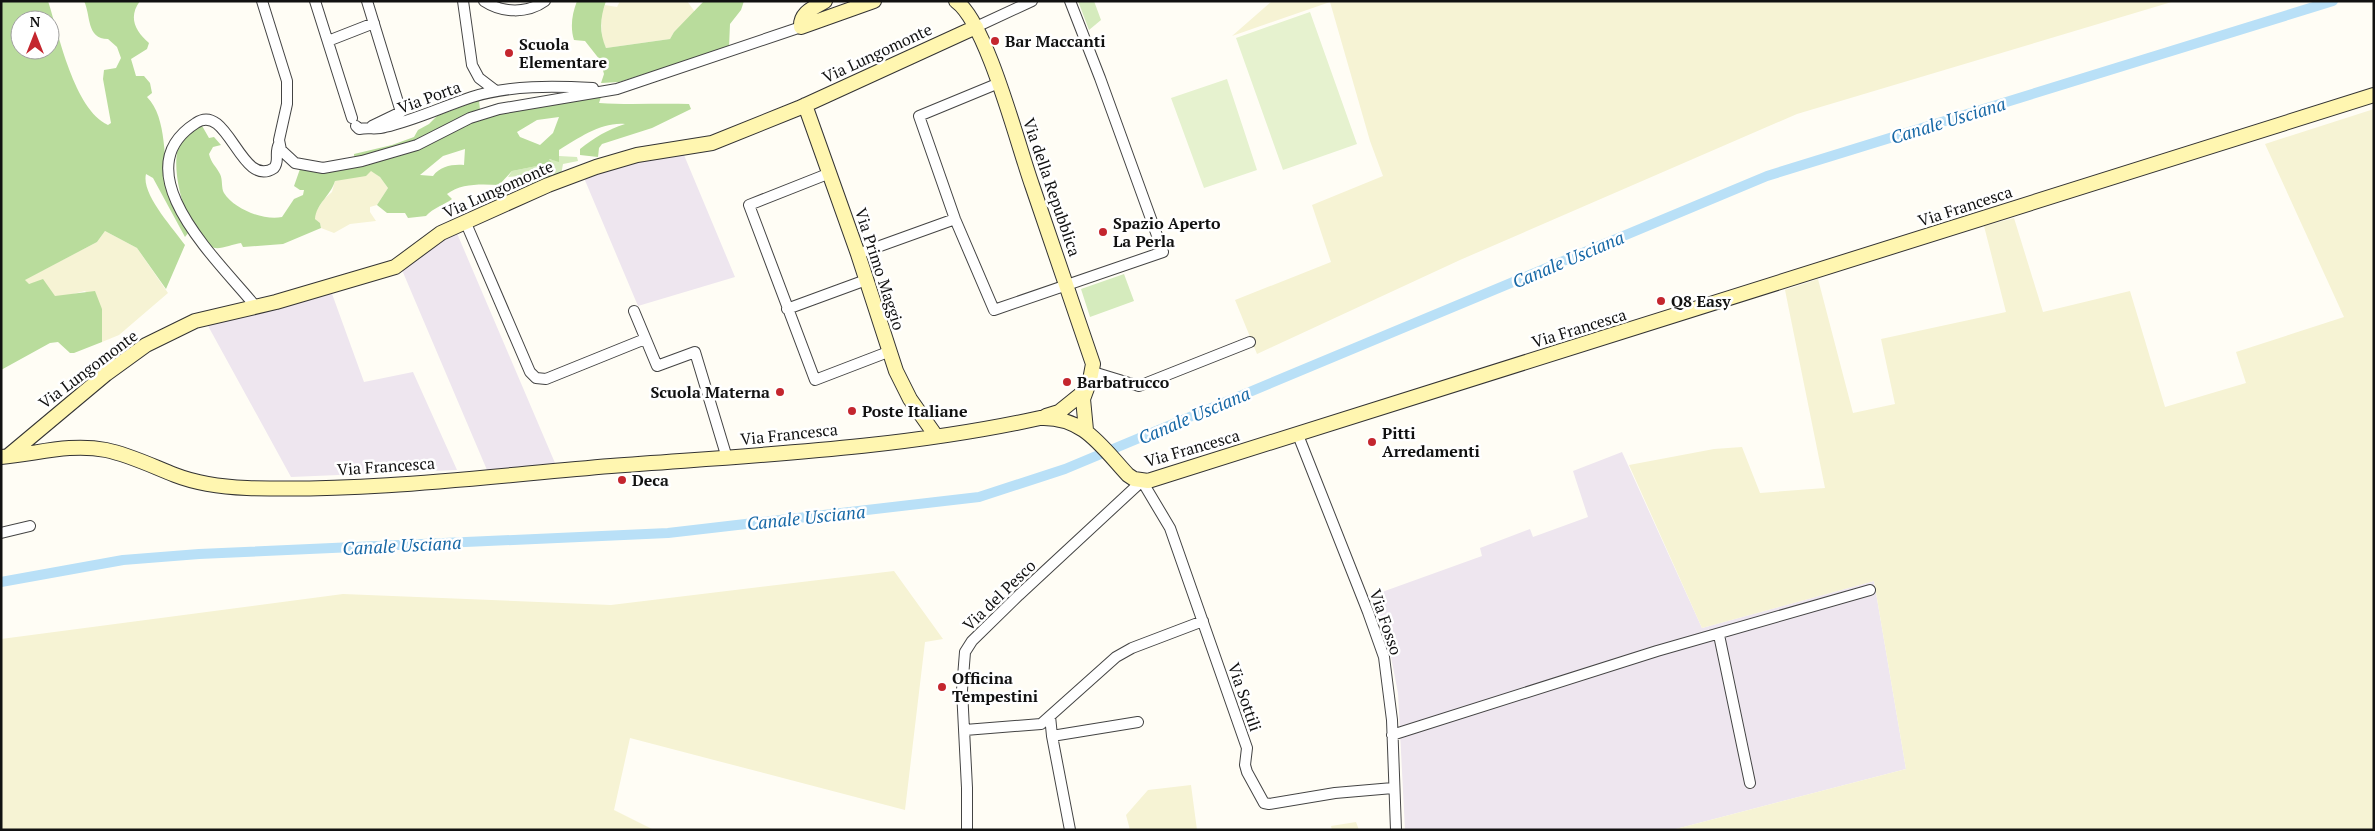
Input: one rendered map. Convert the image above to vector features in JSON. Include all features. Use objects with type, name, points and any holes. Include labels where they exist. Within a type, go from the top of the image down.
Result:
[{"type":"main road","points":[[825,1],[803,14],[800,21],[801,27],[874,1]]},
{"type":"main road","name":"Via della Repubblica","points":[[956,1],[964,8],[976,27],[999,83],[1093,364],[1093,372]]},
{"type":"main road","name":"Via Lungomonte","points":[[5,457],[106,374],[146,345],[195,321],[256,307],[395,267],[441,233],[464,221],[596,166],[662,150],[688,149],[712,143],[802,107],[976,27]]},
{"type":"main road","name":"Via Francesca","points":[[5,457],[71,446],[96,448],[127,455],[196,481],[215,486],[249,488],[362,487],[727,458],[936,436],[1054,417],[1070,421],[1086,430],[1128,475],[1142,481],[1158,479],[2374,95]]},
{"type":"main road","name":"Via Primo Maggio","points":[[802,107],[830,173],[858,254],[888,352],[902,385],[936,436]]},
{"type":"main road","points":[[1070,421],[1076,415],[1081,396],[1093,372]]},
{"type":"main road","points":[[1040,418],[1059,412],[1081,396]]},
{"type":"main road","points":[[1081,396],[1086,430]]},
{"type":"street","points":[[256,307],[188,225],[174,195],[169,162],[180,137],[189,127],[204,119],[210,119],[218,124],[248,162],[257,170],[267,171],[274,168],[277,162],[275,150],[279,144],[287,104],[287,81],[262,1]]},
{"type":"street","points":[[315,1],[328,42],[374,23],[367,1]]},
{"type":"street","points":[[463,1],[472,64],[479,78],[496,91],[569,87],[617,89]]},
{"type":"street","points":[[484,1],[500,8],[517,10],[532,8],[545,1]]},
{"type":"street","name":"Via Lungomonte","points":[[976,27],[1032,1]]},
{"type":"street","points":[[999,83],[919,116],[954,219],[994,310],[1163,252],[1070,1]]},
{"type":"street","name":"Via Porta","points":[[328,42],[354,122],[359,129],[372,126],[401,112],[374,23]]},
{"type":"street","points":[[279,144],[281,150],[290,160],[301,165],[323,168],[347,165],[417,145],[470,118],[499,109],[617,89],[801,27]]},
{"type":"street","name":"Via Porta","points":[[372,126],[378,129],[411,120],[472,97],[496,91]]},
{"type":"street","points":[[830,173],[749,205],[815,380],[888,352]]},
{"type":"street","points":[[858,254],[954,219]]},
{"type":"street","points":[[464,221],[530,372],[536,378],[546,379],[646,339]]},
{"type":"street","points":[[787,309],[866,280]]},
{"type":"street","points":[[634,311],[657,366],[695,352],[727,458]]},
{"type":"street","points":[[1093,372],[1139,386],[1250,342]]},
{"type":"street","name":"Via Fosso","points":[[1298,435],[1384,657],[1392,735],[1396,830]]},
{"type":"street","name":"Via Sottili","points":[[1142,481],[1170,528],[1247,748],[1245,765],[1247,772],[1264,803],[1269,804],[1335,793],[1393,788]]},
{"type":"street","name":"Via del Pesco","points":[[967,830],[962,674],[965,652],[972,641],[1142,481]]},
{"type":"street","points":[[1,533],[30,526]]},
{"type":"street","points":[[1392,735],[1657,651],[1870,590]]},
{"type":"street","points":[[965,730],[1041,724],[1116,657],[1132,648],[1203,621]]},
{"type":"street","points":[[1718,635],[1750,782]]},
{"type":"street","points":[[1050,716],[1070,830]]},
{"type":"street","points":[[1052,736],[1138,722]]},
{"type":"shaded area","points":[[620,1],[687,1],[695,12],[674,32],[670,39],[606,48],[602,39],[601,15],[605,5],[617,7]]},
{"type":"shaded area","points":[[1272,1],[2175,1],[1797,114],[1460,260],[1257,354],[1235,300],[1331,262],[1312,205],[1383,176],[1370,141],[1330,2],[1232,36]]},
{"type":"shaded area","points":[[2374,109],[2374,830],[1672,830],[1906,769],[1874,581],[1702,628],[1629,465],[1714,449],[1742,447],[1760,493],[1825,488],[1785,290],[1818,279],[1853,413],[1895,404],[1881,339],[2006,312],[1984,226],[2014,218],[2043,312],[2130,291],[2165,407],[2246,383],[2236,352],[2344,317],[2265,144]]},
{"type":"shaded area","points":[[684,155],[735,277],[638,306],[584,178],[614,167],[659,157]]},
{"type":"shaded area","points":[[371,170],[380,177],[388,188],[377,205],[370,207],[370,212],[376,221],[350,224],[334,233],[321,228],[320,223],[315,219],[315,213],[324,199],[332,192],[335,181]]},
{"type":"shaded area","points":[[105,231],[137,248],[168,293],[119,335],[102,342],[102,309],[85,291],[65,296],[54,296],[49,290],[36,283],[28,284],[24,280],[97,242]]},
{"type":"shaded area","points":[[456,231],[555,463],[487,470],[402,270]]},
{"type":"shaded area","points":[[331,291],[364,382],[413,372],[457,470],[291,477],[207,324]]},
{"type":"shaded area","points":[[1622,452],[1702,628],[1874,581],[1906,769],[1672,830],[1405,830],[1398,693],[1391,657],[1371,596],[1482,556],[1480,548],[1530,529],[1533,537],[1588,517],[1573,471]]},
{"type":"shaded area","points":[[894,571],[943,639],[925,642],[905,810],[630,738],[614,810],[654,830],[1,830],[1,639],[343,594],[611,605]]},
{"type":"shaded area","points":[[1191,785],[1197,830],[1130,830],[1126,815],[1148,790]]},
{"type":"shaded area","points":[[1356,822],[1359,830],[1332,830],[1331,826]]},
{"type":"green space","points":[[1,1],[48,1],[51,10],[10,10],[10,60],[60,60],[60,41],[69,70],[86,104],[96,116],[108,125],[111,123],[103,79],[104,70],[116,68],[121,58],[117,47],[108,39],[96,35],[93,31],[84,1],[140,1],[134,13],[135,24],[140,34],[149,43],[147,49],[131,59],[136,76],[144,76],[150,83],[152,93],[147,97],[154,106],[162,129],[169,190],[188,233],[185,237],[153,178],[146,174],[146,182],[148,191],[159,211],[185,245],[166,289],[137,248],[105,231],[97,242],[25,280],[29,284],[43,279],[55,296],[95,291],[102,309],[102,342],[74,353],[70,353],[58,342],[50,343],[1,370]]},
{"type":"green space","points":[[577,1],[606,1],[601,25],[606,48],[670,39],[674,32],[703,2],[744,1],[741,10],[730,24],[729,47],[619,82],[601,83],[604,74],[600,60],[585,41],[574,40],[572,21]]},
{"type":"green space","points":[[1078,1],[1094,1],[1101,20],[1089,30]]},
{"type":"green space","points":[[1310,12],[1357,144],[1283,170],[1236,38]]},
{"type":"green space","points":[[1227,79],[1257,170],[1204,188],[1171,98]]},
{"type":"green space","points":[[601,97],[599,103],[689,104],[691,109],[652,128],[602,144],[599,148],[598,157],[580,155],[580,149],[591,141],[607,131],[625,124],[599,128],[559,150],[559,162],[549,159],[552,163],[512,171],[499,185],[465,186],[453,190],[447,194],[452,199],[426,216],[408,218],[405,213],[387,213],[377,205],[388,188],[380,177],[371,171],[366,176],[335,181],[316,214],[315,219],[320,223],[321,228],[283,244],[243,247],[241,243],[215,248],[205,243],[189,219],[178,184],[177,153],[181,142],[201,124],[209,138],[214,137],[221,145],[213,147],[209,154],[221,176],[224,193],[229,199],[242,209],[258,215],[275,218],[282,217],[294,199],[303,195],[304,190],[294,186],[300,169],[355,166],[354,154],[392,145],[414,137],[418,130],[429,124],[437,116],[479,100],[480,110],[517,109]],"holes":[[[559,117],[553,133],[540,145],[520,137],[517,132],[537,120]],[[465,149],[464,165],[447,166],[433,176],[420,175],[443,156]]]},
{"type":"green space","points":[[559,156],[577,157],[578,161],[563,164],[561,175],[531,187],[532,175],[508,177],[512,171],[551,163],[547,159],[559,161]]},
{"type":"green space","points":[[1124,274],[1134,301],[1090,317],[1081,289]]},
{"type":"waterway","name":"Canale Usciana","points":[[1,582],[123,560],[199,554],[668,533],[979,497],[1065,469],[1767,176],[2333,1]]},
{"type":"place","name":"Bar Maccanti","points":[[995,41]]},
{"type":"place","name":"Scuola Elementare","points":[[509,53]]},
{"type":"place","name":"Spazio Aperto La Perla","points":[[1103,232]]},
{"type":"place","name":"Q8 Easy","points":[[1661,301]]},
{"type":"place","name":"Barbatrucco","points":[[1067,382]]},
{"type":"place","name":"Scuola Materna","points":[[780,392]]},
{"type":"place","name":"Poste Italiane","points":[[852,411]]},
{"type":"place","name":"Pitti Arredamenti","points":[[1372,442]]},
{"type":"place","name":"Deca","points":[[622,480]]},
{"type":"place","name":"Officina Tempestini","points":[[942,687]]}]
